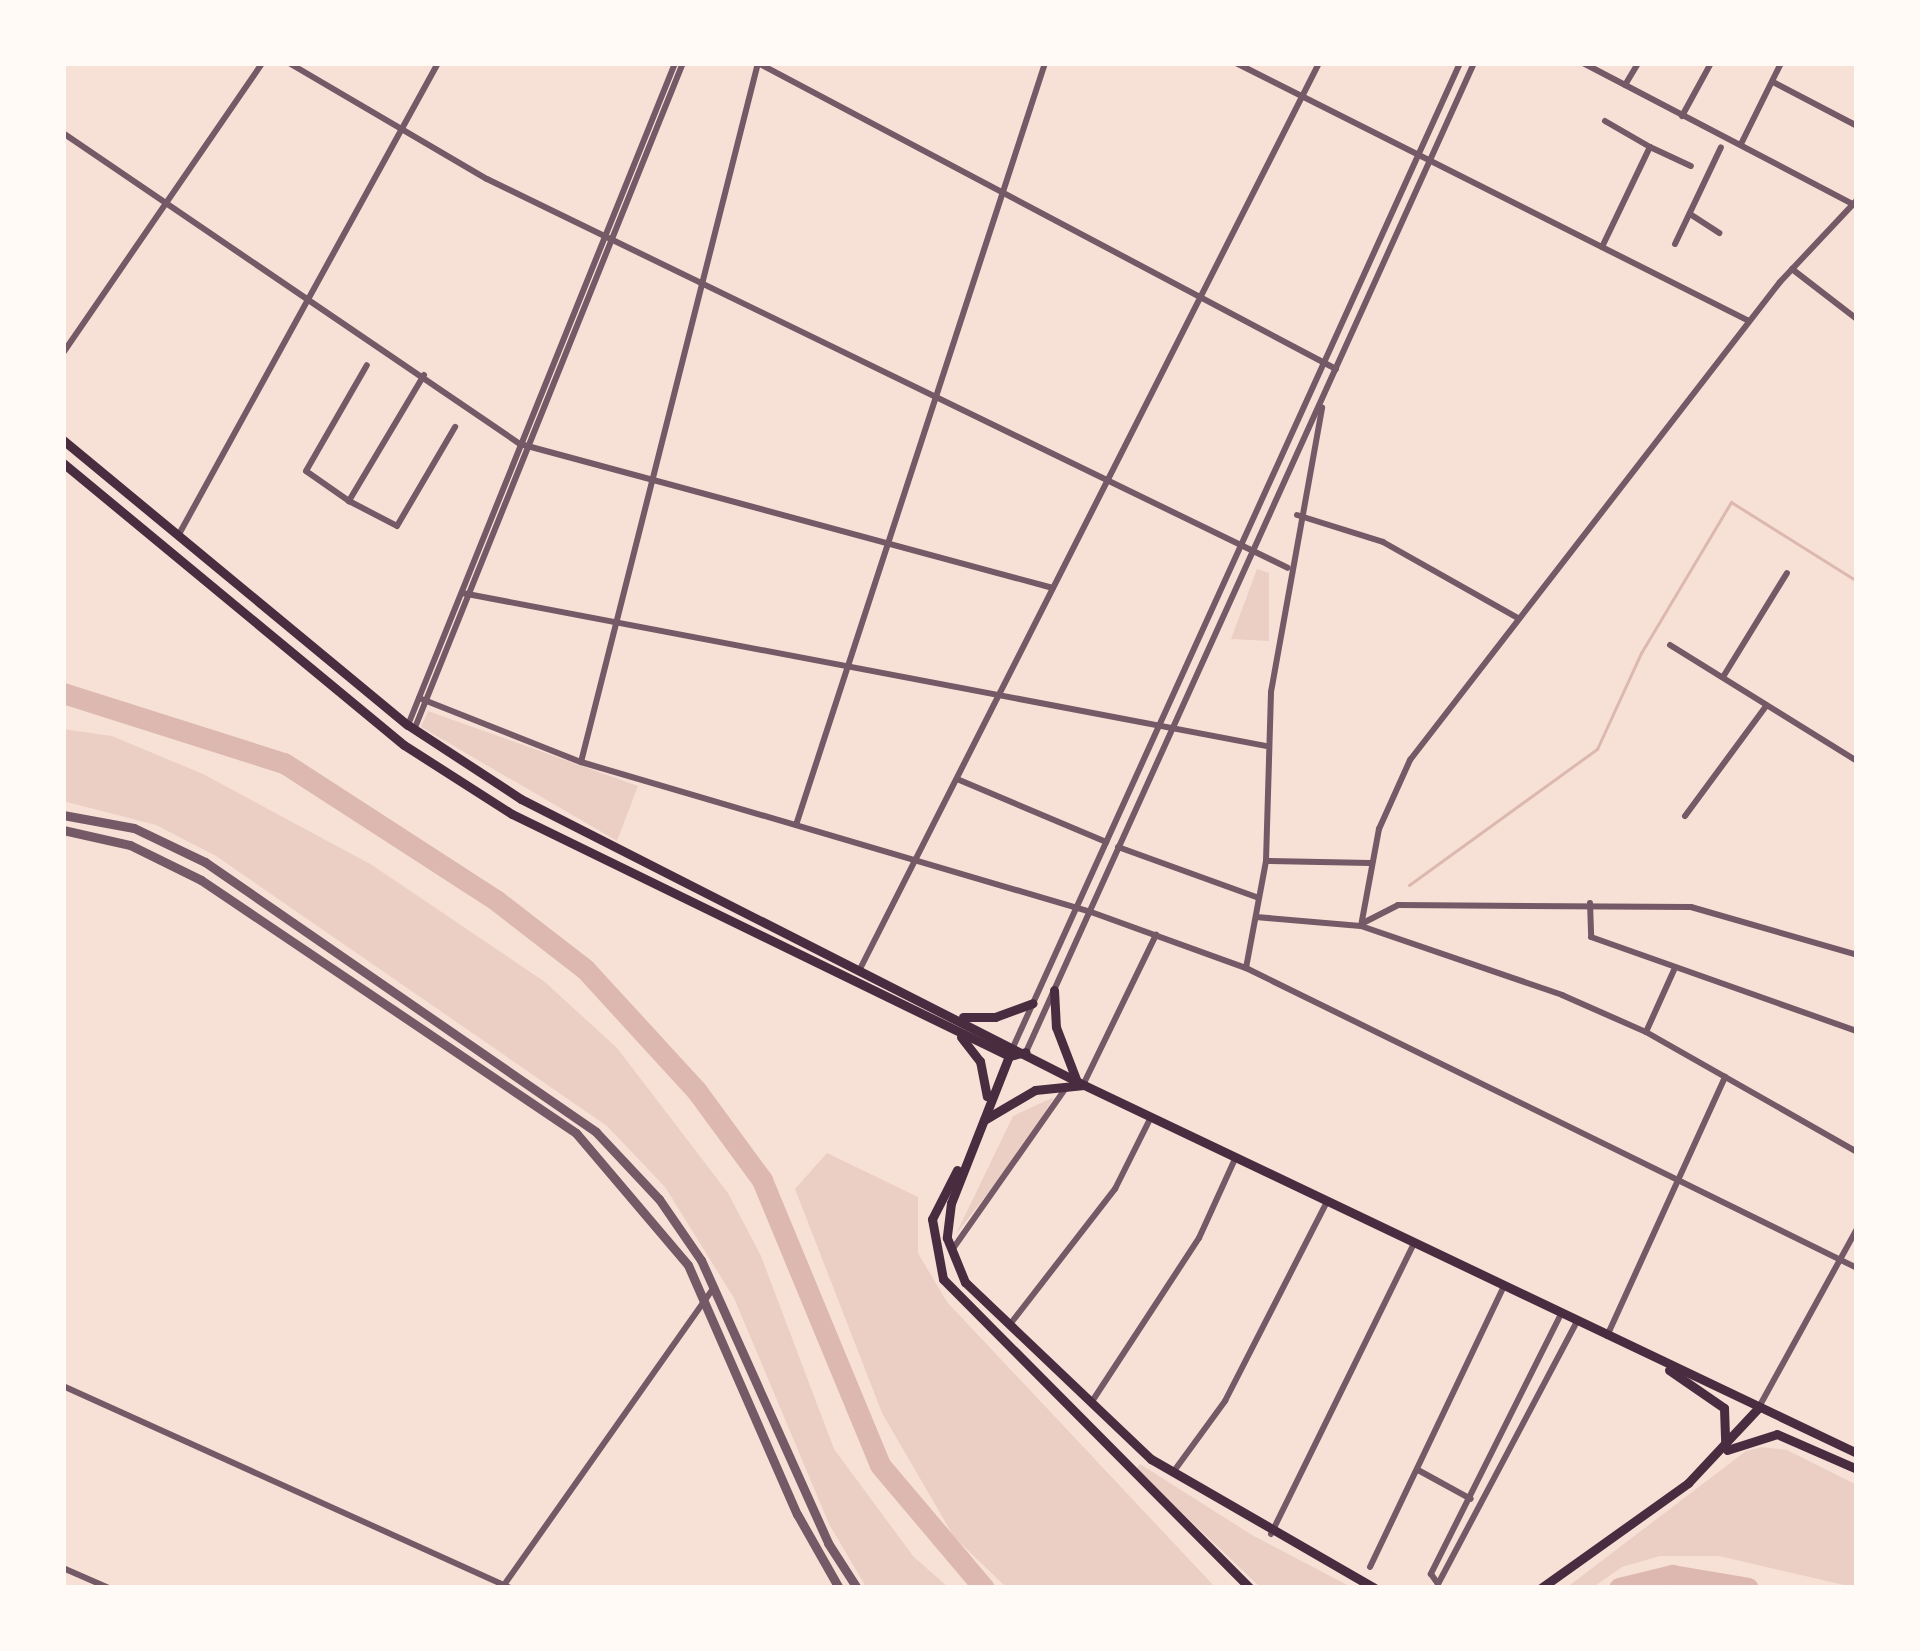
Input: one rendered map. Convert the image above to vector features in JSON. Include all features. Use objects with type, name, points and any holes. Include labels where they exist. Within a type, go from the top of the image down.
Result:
[{"type":"main road","points":[[63,440],[411,728],[565,824],[861,967],[955,1015],[1011,1051]]},
{"type":"main road","points":[[63,463],[404,745],[478,794],[611,867],[946,1027],[1026,1052],[1076,1083],[1857,1454]]},
{"type":"main road","points":[[1054,989],[1057,1027],[1076,1083]]},
{"type":"main road","points":[[955,1015],[995,1017],[1033,1003]]},
{"type":"main road","points":[[946,1027],[980,1060],[986,1108]]},
{"type":"main road","points":[[1011,1051],[932,1220],[943,1279],[1229,1573],[1250,1588]]},
{"type":"main road","points":[[979,1125],[1019,1096],[1076,1083]]},
{"type":"main road","points":[[960,1166],[950,1252],[965,1282],[1172,1474],[1270,1534],[1374,1588]]},
{"type":"main road","points":[[1632,1348],[1724,1408],[1724,1448]]},
{"type":"main road","points":[[1541,1588],[1713,1460],[1759,1406]]},
{"type":"main road","points":[[1713,1460],[1777,1434],[1857,1468]]},
{"type":"main road","points":[[1229,1573],[1234,1588]]},
{"type":"street","points":[[63,352],[262,63]]},
{"type":"street","points":[[289,63],[399,133],[1108,485],[1288,568]]},
{"type":"street","points":[[178,536],[438,63]]},
{"type":"street","points":[[465,594],[520,444],[679,63]]},
{"type":"street","points":[[581,762],[758,63],[1197,302],[1336,369]]},
{"type":"street","points":[[796,825],[892,544],[1045,63]]},
{"type":"street","points":[[1236,63],[1749,321]]},
{"type":"street","points":[[861,967],[1319,63]]},
{"type":"street","points":[[1011,1051],[1460,63]]},
{"type":"street","points":[[1026,1052],[1474,63]]},
{"type":"street","points":[[1360,926],[1370,863],[1410,760],[1749,321],[1855,202],[1583,63]]},
{"type":"street","points":[[1625,85],[1638,63]]},
{"type":"street","points":[[1682,116],[1711,63]]},
{"type":"street","points":[[1741,144],[1781,63]]},
{"type":"street","points":[[1773,82],[1857,126]]},
{"type":"street","points":[[1605,121],[1690,166]]},
{"type":"street","points":[[63,133],[520,444],[1053,588]]},
{"type":"street","points":[[1602,247],[1650,147]]},
{"type":"street","points":[[1675,244],[1721,147]]},
{"type":"street","points":[[1690,214],[1719,233]]},
{"type":"street","points":[[411,728],[530,448],[608,238]]},
{"type":"street","points":[[1792,269],[1857,319]]},
{"type":"street","points":[[367,365],[306,471],[394,528],[455,427]]},
{"type":"street","points":[[349,501],[424,375]]},
{"type":"street","points":[[1246,968],[1266,861],[1266,746],[1288,568],[1325,393]]},
{"type":"street","points":[[1297,515],[1383,542],[1518,618]]},
{"type":"street","points":[[1723,677],[1786,573]]},
{"type":"street","points":[[465,594],[1266,746]]},
{"type":"street","points":[[1670,645],[1857,761]]},
{"type":"street","points":[[422,700],[581,762],[1091,912],[1246,968],[1857,1268]]},
{"type":"street","points":[[1685,816],[1766,706]]},
{"type":"street","points":[[957,779],[1106,842]]},
{"type":"street","points":[[63,815],[134,828],[205,862],[568,1108],[659,1199],[714,1287],[827,1543],[857,1588]]},
{"type":"street","points":[[63,830],[130,845],[201,880],[527,1097],[637,1196],[704,1297],[774,1464],[839,1588]]},
{"type":"street","points":[[1118,847],[1257,898]]},
{"type":"street","points":[[1266,861],[1370,863]]},
{"type":"street","points":[[1360,926],[1398,904],[1691,907],[1857,955]]},
{"type":"street","points":[[1590,904],[1591,938],[1857,1031]]},
{"type":"street","points":[[1256,917],[1360,926],[1646,1032],[1857,1152]]},
{"type":"street","points":[[950,1252],[1076,1083],[1156,935]]},
{"type":"street","points":[[1646,1032],[1674,970]]},
{"type":"street","points":[[1607,1336],[1673,1178],[1725,1077]]},
{"type":"street","points":[[1009,1326],[1115,1189],[1151,1117]]},
{"type":"street","points":[[1091,1403],[1188,1257],[1236,1158]]},
{"type":"street","points":[[1172,1474],[1226,1401],[1327,1202]]},
{"type":"street","points":[[1759,1406],[1857,1229]]},
{"type":"street","points":[[1270,1534],[1414,1243]]},
{"type":"street","points":[[1370,1567],[1504,1286]]},
{"type":"street","points":[[63,1386],[506,1587],[714,1287]]},
{"type":"street","points":[[1561,1314],[1431,1574],[1438,1584],[1577,1322]]},
{"type":"street","points":[[1418,1470],[1471,1499]]},
{"type":"street","points":[[63,1568],[109,1588]]},
{"type":"shaded area","points":[[1257,569],[1269,573],[1269,641],[1231,639]]},
{"type":"shaded area","points":[[428,711],[638,786],[617,841],[421,727]]},
{"type":"shaded area","points":[[63,729],[112,736],[203,774],[372,865],[545,982],[617,1048],[728,1193],[761,1256],[834,1449],[913,1556],[949,1588],[866,1587],[829,1524],[734,1298],[665,1187],[607,1126],[216,856],[156,825],[63,801]]},
{"type":"shaded area","points":[[1054,1097],[1025,1146],[956,1234],[1013,1116]]},
{"type":"shaded area","points":[[827,1153],[918,1197],[918,1253],[947,1302],[1216,1588],[1007,1588],[954,1537],[882,1413],[795,1189]]},
{"type":"shaded area","points":[[1762,1447],[1787,1450],[1857,1485],[1857,1588],[1719,1556],[1660,1556],[1622,1567],[1592,1588],[1566,1588],[1746,1451]]},
{"type":"shaded area","points":[[1140,1464],[1252,1535],[1353,1588],[1261,1588],[1136,1469]]},
{"type":"waterway","points":[[1409,885],[1597,749],[1641,653],[1731,502],[1857,581]]},
{"type":"waterway","points":[[63,693],[284,763],[497,901],[585,969],[696,1090],[762,1180],[880,1465],[984,1588]]},
{"type":"waterway","points":[[1619,1588],[1672,1575],[1748,1588]]}]
